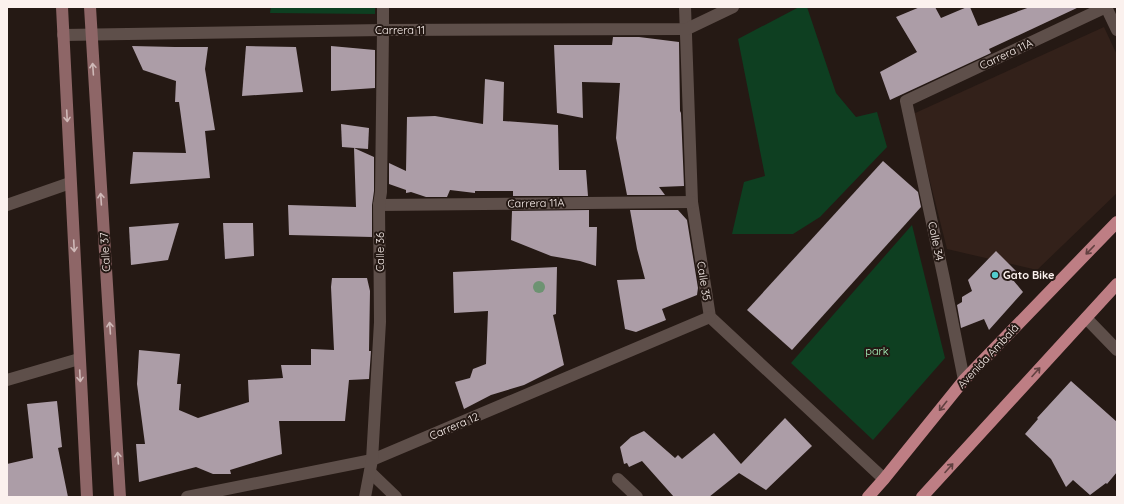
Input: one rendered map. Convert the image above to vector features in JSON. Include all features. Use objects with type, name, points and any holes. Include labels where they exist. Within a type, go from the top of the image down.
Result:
[{"type":"main road","points":[[62,7],[87,497]]},
{"type":"main road","name":"Calle 37","points":[[90,7],[120,497]]},
{"type":"main road","name":"Avenida Ambalá","points":[[868,497],[964,380],[1117,222]]},
{"type":"main road","points":[[922,497],[1117,284]]},
{"type":"street","name":"Calle 36","points":[[365,497],[371,466],[380,322],[382,7]]},
{"type":"street","name":"Calle 35","points":[[685,7],[687,28],[692,202],[710,317]]},
{"type":"street","name":"Carrera 11","points":[[63,35],[383,30],[687,28],[733,7]]},
{"type":"street","points":[[1106,7],[1117,30]]},
{"type":"street","name":"Carrera 11A","points":[[906,101],[1106,7]]},
{"type":"street","name":"Calle 34","points":[[906,101],[964,380]]},
{"type":"street","points":[[7,205],[70,183]]},
{"type":"street","name":"Carrera 11A","points":[[380,204],[692,202]]},
{"type":"street","points":[[710,317],[884,479]]},
{"type":"street","name":"Carrera 12","points":[[187,497],[371,466],[710,317]]},
{"type":"street","points":[[1086,318],[1117,350]]},
{"type":"street","points":[[7,380],[79,359]]},
{"type":"street","points":[[371,466],[396,497]]},
{"type":"street","points":[[618,479],[637,497]]},
{"type":"shaded area","points":[[1104,27],[1117,55],[1117,193],[1037,270],[947,249],[913,114]]},
{"type":"green space","points":[[271,7],[375,7],[375,14],[270,13]]},
{"type":"green space","points":[[799,7],[807,7],[836,93],[856,117],[877,112],[887,147],[820,217],[793,234],[732,234],[744,182],[765,176],[738,39]]},
{"type":"green space","name":"park","points":[[912,225],[945,358],[873,440],[791,363]]},
{"type":"building","points":[[920,7],[935,7],[941,18],[970,7],[978,26],[1030,7],[1079,7],[989,49],[991,53],[890,100],[880,72],[917,52],[896,17]]},
{"type":"building","points":[[613,37],[639,37],[679,42],[680,111],[684,186],[659,187],[665,195],[627,195],[616,138],[620,83],[582,82],[583,118],[557,113],[554,45],[612,45]]},
{"type":"building","points":[[132,46],[208,47],[205,69],[215,130],[205,131],[210,178],[130,184],[133,152],[186,153],[179,102],[175,102],[176,81],[143,70]]},
{"type":"building","points":[[246,46],[296,47],[303,92],[242,96]]},
{"type":"building","points":[[331,46],[375,50],[375,88],[331,91]]},
{"type":"building","points":[[485,79],[504,82],[503,121],[558,125],[559,170],[586,170],[588,196],[513,196],[513,191],[475,191],[475,193],[450,190],[447,197],[426,197],[411,192],[406,193],[406,190],[389,184],[389,163],[406,171],[407,117],[435,116],[483,124]]},
{"type":"building","points":[[341,124],[369,128],[368,149],[342,147]]},
{"type":"building","points":[[354,148],[374,157],[372,237],[289,235],[288,205],[356,207]]},
{"type":"building","points":[[883,161],[918,192],[921,207],[792,350],[747,310]]},
{"type":"building","points":[[589,210],[589,227],[597,227],[596,266],[580,261],[551,256],[511,240],[512,211]]},
{"type":"building","points":[[630,210],[678,210],[687,220],[698,288],[697,295],[662,309],[666,320],[636,332],[625,329],[617,280],[645,279],[637,249]]},
{"type":"building","points":[[179,223],[168,260],[131,265],[129,227]]},
{"type":"building","points":[[223,223],[253,223],[254,256],[225,259]]},
{"type":"building","points":[[996,251],[1019,274],[1013,280],[1023,292],[989,330],[984,319],[961,328],[957,305],[962,302],[962,297],[972,291],[968,280]]},
{"type":"building","points":[[557,267],[556,314],[553,315],[564,365],[524,385],[491,395],[464,409],[455,382],[470,378],[473,369],[486,364],[488,311],[454,313],[453,272]]},
{"type":"building","points":[[332,278],[367,278],[370,291],[369,351],[371,351],[369,379],[349,380],[345,421],[279,421],[282,454],[230,470],[231,474],[213,474],[196,467],[139,482],[136,444],[145,444],[137,384],[139,350],[180,354],[177,384],[181,384],[179,410],[198,418],[249,402],[248,380],[283,378],[281,365],[311,365],[311,349],[334,350],[331,287]]},
{"type":"building","points":[[1071,381],[1117,422],[1117,472],[1107,484],[1106,483],[1090,495],[1073,480],[1066,487],[1051,459],[1025,434],[1038,419],[1037,418]]},
{"type":"building","points":[[57,401],[62,447],[58,448],[68,497],[7,497],[7,464],[33,458],[27,404]]},
{"type":"building","points":[[785,418],[812,446],[766,490],[739,473],[709,497],[674,497],[642,461],[629,467],[627,463],[624,464],[620,447],[631,437],[644,431],[675,458],[678,455],[682,459],[714,433],[741,464]]},
{"type":"place","name":"Gato Bike","points":[[995,275]]}]
